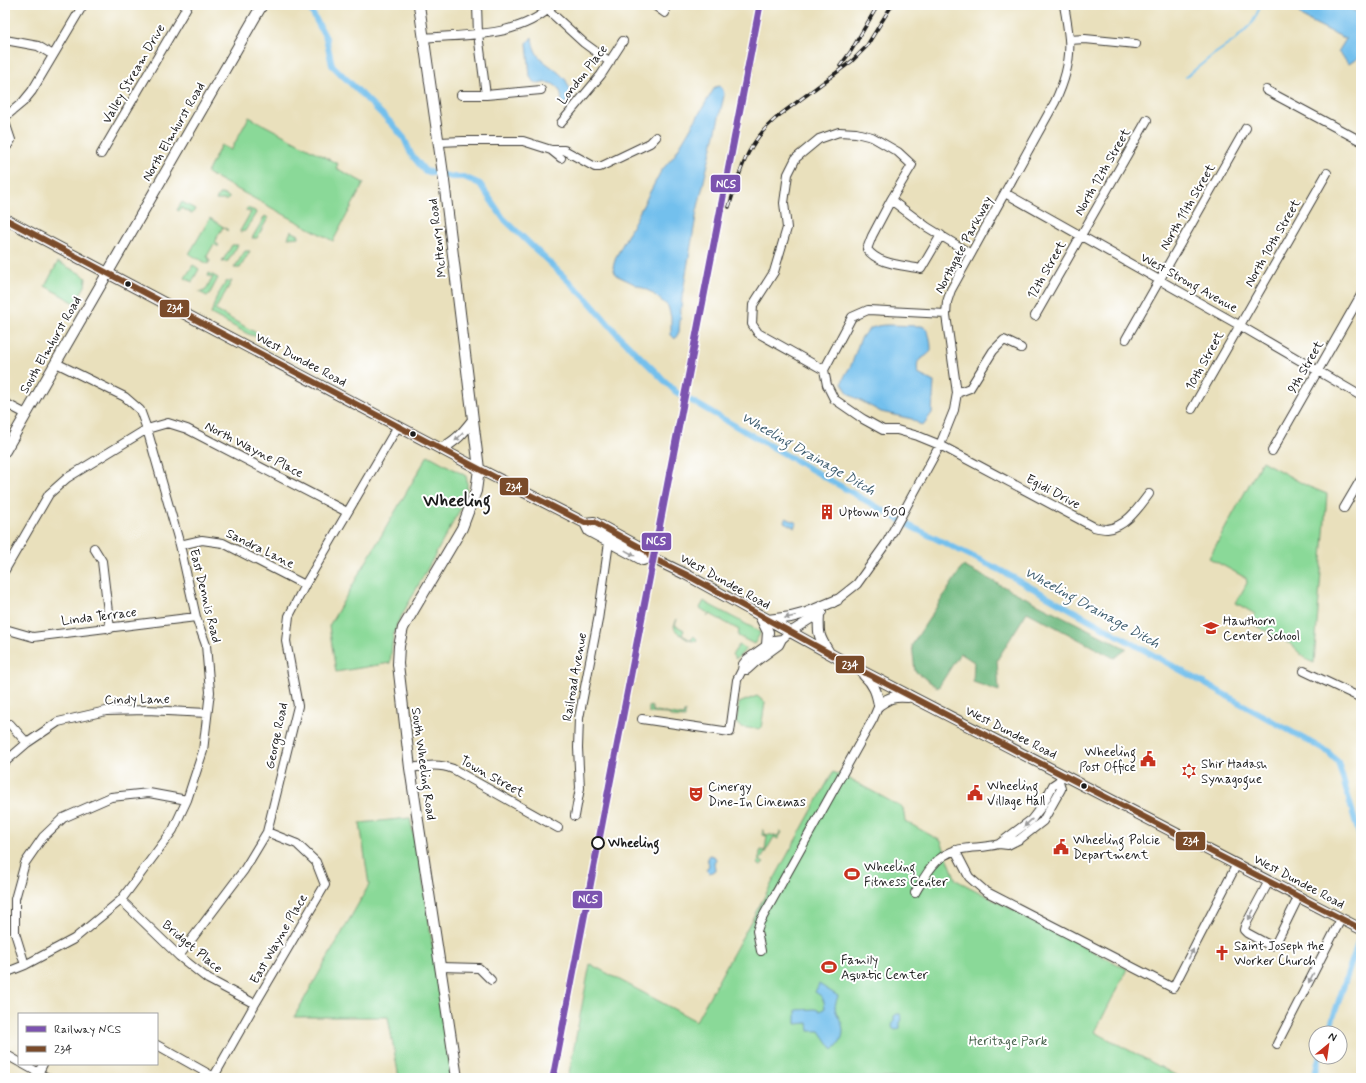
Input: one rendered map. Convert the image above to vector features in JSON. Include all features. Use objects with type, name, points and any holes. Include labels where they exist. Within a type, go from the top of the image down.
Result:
[{"type":"main road","name":"McHenry Road","points":[[419,5],[442,163],[479,469]]},
{"type":"main road","name":"North Elmhurst Road","points":[[108,273],[259,6]]},
{"type":"main road","name":"West Dundee Road","points":[[5,219],[479,469],[585,523],[594,522],[647,551],[650,557],[685,574],[1061,778],[1237,864],[1361,929]]},
{"type":"main road","name":"South Elmhurst Road","points":[[5,451],[108,273]]},
{"type":"main road","points":[[441,449],[461,436],[473,420]]},
{"type":"main road","name":"South Wheeling Road","points":[[457,1078],[410,768],[398,664],[400,640],[403,628],[462,528],[476,491],[479,469]]},
{"type":"main road","name":"West Dundee Road","points":[[585,523],[589,531],[643,560],[650,557]]},
{"type":"main road","points":[[767,645],[768,632],[764,618],[791,617],[806,613],[837,600]]},
{"type":"main road","points":[[819,614],[818,627],[820,638],[829,653]]},
{"type":"main road","points":[[856,668],[871,681],[876,690],[879,705],[895,696],[912,697]]},
{"type":"street","points":[[5,117],[23,102],[32,91],[83,5]]},
{"type":"street","name":"Valley Stream Drive","points":[[101,154],[188,5]]},
{"type":"street","points":[[477,5],[478,34],[486,95]]},
{"type":"street","points":[[654,5],[665,13]]},
{"type":"street","name":"Northgate Parkway","points":[[742,670],[747,670],[779,645],[782,639],[790,632],[819,614],[860,580],[887,542],[940,445],[954,410],[957,393],[946,314],[947,302],[951,290],[1061,89],[1065,78],[1069,52],[1069,40],[1064,5]]},
{"type":"street","points":[[424,38],[505,31],[528,23],[550,8],[584,43],[610,62]]},
{"type":"street","points":[[1069,40],[1085,39],[1136,44]]},
{"type":"street","points":[[5,40],[38,46],[53,55]]},
{"type":"street","name":"London Place","points":[[561,123],[601,75],[623,41]]},
{"type":"street","points":[[461,95],[486,95],[541,90]]},
{"type":"street","points":[[1266,90],[1361,141]]},
{"type":"street","name":"North 12th Street","points":[[1081,235],[1147,120]]},
{"type":"street","points":[[5,122],[11,140],[5,147]]},
{"type":"street","name":"North 11th Street","points":[[1126,339],[1246,128]]},
{"type":"street","points":[[824,370],[758,333],[752,324],[753,305],[774,272],[787,228],[784,203],[788,174],[796,158],[819,139],[839,132],[856,133],[872,137],[898,152],[912,165],[872,236],[867,249],[871,256],[880,261],[921,269],[941,235]]},
{"type":"street","points":[[439,142],[523,141],[551,150],[564,150],[594,166],[600,167],[650,143],[656,137]]},
{"type":"street","points":[[551,150],[561,158]]},
{"type":"street","name":"North 10th Street","points":[[1240,325],[1327,173]]},
{"type":"street","name":"West Strong Avenue","points":[[1005,193],[1081,235],[1159,281],[1240,325],[1361,396]]},
{"type":"street","points":[[891,200],[927,227],[971,254]]},
{"type":"street","name":"12th Street","points":[[1035,316],[1081,235]]},
{"type":"street","name":"9th Street","points":[[1272,451],[1361,295]]},
{"type":"street","points":[[940,445],[918,436],[897,430],[883,430],[857,415],[834,400],[827,385],[824,370],[852,318],[868,310],[946,314]]},
{"type":"street","name":"10th Street","points":[[1192,409],[1240,325]]},
{"type":"street","points":[[957,393],[970,388],[993,351],[1004,340],[1020,348]]},
{"type":"street","name":"East Dennis Road","points":[[5,973],[25,965],[74,939],[121,900],[173,830],[187,800],[203,751],[210,692],[206,645],[196,617],[180,545],[140,410],[125,397],[56,363]]},
{"type":"street","points":[[5,402],[26,414]]},
{"type":"street","name":"North Wayne Place","points":[[5,570],[49,494],[67,478],[147,430],[168,423],[187,429],[347,512]]},
{"type":"street","name":"George Road","points":[[179,956],[244,870],[267,832],[298,706],[286,641],[290,616],[305,585],[398,426]]},
{"type":"street","name":"Egidi Drive","points":[[940,445],[1094,527],[1108,529],[1120,524],[1132,516],[1149,494]]},
{"type":"street","points":[[1344,508],[1361,479]]},
{"type":"street","name":"Sandra Lane","points":[[180,545],[202,540],[223,542],[305,585]]},
{"type":"street","name":"Railroad Avenue","points":[[575,816],[580,788],[578,748],[579,718],[598,620],[609,542]]},
{"type":"street","points":[[94,548],[102,562],[110,628]]},
{"type":"street","name":"Linda Terrace","points":[[5,629],[33,637],[196,617]]},
{"type":"street","name":"Northgate Parkway","points":[[642,719],[730,732],[737,680],[743,664],[747,659],[774,640],[782,639]]},
{"type":"street","points":[[1304,671],[1361,698]]},
{"type":"street","points":[[761,951],[757,931],[760,922],[879,705]]},
{"type":"street","name":"Cindy Lane","points":[[5,762],[27,743],[58,722],[106,711],[147,710],[207,712]]},
{"type":"street","points":[[10,724],[27,743]]},
{"type":"street","name":"Town Street","points":[[410,768],[436,765],[449,767],[558,828]]},
{"type":"street","points":[[915,893],[932,865],[942,855],[955,850],[999,844],[1031,820],[1042,806],[1053,785],[1061,778]]},
{"type":"street","points":[[25,965],[15,933],[15,899],[24,863],[43,837],[63,818],[111,797],[149,793],[187,800]]},
{"type":"street","name":"East Wayne Place","points":[[214,1077],[325,885],[316,862],[297,844],[267,832]]},
{"type":"street","points":[[955,850],[969,877],[985,891],[1173,988],[1237,864]]},
{"type":"street","points":[[1269,881],[1244,930],[1270,946],[1276,943],[1299,896]]},
{"type":"street","name":"Bridget Place","points":[[121,900],[179,956],[208,979],[255,1004]]},
{"type":"street","points":[[1277,1044],[1341,919]]},
{"type":"street","points":[[440,967],[478,968],[491,980]]},
{"type":"street","points":[[158,1046],[214,1077]]},
{"type":"street","points":[[5,1054],[18,1061]]},
{"type":"street","points":[[24,1065],[37,1075],[48,1078]]},
{"type":"street","points":[[37,1075],[43,1065]]},
{"type":"green space","points":[[249,117],[338,164],[336,168],[364,183],[333,241],[207,173],[221,145],[231,150]]},
{"type":"green space","points":[[219,194],[229,197],[228,200],[216,200]]},
{"type":"green space","points":[[182,202],[195,209],[192,214],[181,208],[179,211],[177,210]]},
{"type":"green space","points":[[247,208],[255,211],[256,213],[245,231],[240,232],[251,212],[246,211]]},
{"type":"green space","points":[[265,216],[268,218],[257,238],[252,238]]},
{"type":"green space","points":[[210,218],[228,230],[227,231],[223,227],[215,241],[219,246],[214,244],[207,256],[210,261],[208,264],[189,254]]},
{"type":"green space","points":[[291,231],[299,235],[299,237],[288,238]]},
{"type":"green space","points":[[232,245],[238,245],[228,261],[222,262]]},
{"type":"green space","points":[[245,251],[250,251],[240,268],[234,268]]},
{"type":"green space","points":[[58,262],[86,278],[85,286],[75,303],[45,286]]},
{"type":"green space","points":[[193,265],[199,269],[192,282],[185,278]]},
{"type":"green space","points":[[209,273],[218,278],[207,296],[199,292],[205,291],[213,277],[208,276]]},
{"type":"green space","points":[[232,281],[215,310],[271,341],[272,344],[261,338],[248,334],[211,314],[216,298],[226,282]]},
{"type":"green space","points":[[428,455],[466,476],[467,491],[462,506],[397,624],[393,637],[390,663],[336,672],[329,626]]},
{"type":"green space","points":[[1262,461],[1307,486],[1327,494],[1314,663],[1307,660],[1289,643],[1251,623],[1255,614],[1236,603],[1247,583],[1246,578],[1209,558]]},
{"type":"green space","points":[[963,566],[1127,649],[1114,658],[1027,612],[997,660],[999,691],[973,682],[974,662],[960,653],[938,688],[915,671],[912,645]]},
{"type":"green space","points":[[704,601],[759,631],[760,634],[754,644],[738,636],[739,630],[710,614],[707,617],[709,614],[700,608]]},
{"type":"green space","points":[[677,619],[675,625],[684,630],[682,635],[691,640],[694,636],[697,639],[696,641],[693,641],[687,639],[675,630],[674,626]]},
{"type":"green space","points":[[739,645],[747,649],[736,659],[732,655]]},
{"type":"green space","points":[[757,696],[766,703],[761,728],[740,727],[736,724],[739,703]]},
{"type":"green space","points":[[650,706],[652,707],[652,711],[683,716],[685,711],[685,718],[672,717],[668,714],[649,713]]},
{"type":"green space","name":"Heritage Park","points":[[833,772],[848,778],[903,808],[905,821],[941,841],[956,880],[1127,969],[1095,1032],[1181,1078],[568,1078],[590,964],[696,1021]]},
{"type":"green space","points":[[410,818],[421,868],[452,1078],[399,1078],[388,1017],[294,1017],[369,885],[360,823]]},
{"type":"green space","points":[[763,829],[764,834],[778,836],[780,832],[782,832],[778,839],[774,837],[760,861],[764,863],[761,866],[758,864],[760,852],[761,850],[765,851],[767,836],[762,835]]},
{"type":"water","points":[[1291,5],[1345,5],[1361,15],[1361,56],[1349,64],[1338,52],[1346,39],[1304,18]]},
{"type":"water","points":[[532,37],[533,45],[539,57],[559,73],[567,82],[572,93],[565,105],[562,105],[561,92],[554,84],[539,84],[533,81],[530,77],[527,43]]},
{"type":"water","points":[[720,86],[723,90],[724,96],[697,211],[682,297],[679,332],[675,339],[671,335],[671,317],[668,306],[651,292],[616,275],[613,267],[616,257],[661,171],[674,156],[715,87]]},
{"type":"water","points":[[888,325],[922,326],[927,330],[931,351],[918,361],[917,368],[918,374],[934,382],[932,413],[923,425],[912,419],[881,412],[850,395],[842,383],[852,363],[862,336],[866,331],[872,328]]},
{"type":"water","points":[[786,518],[797,523],[795,528],[784,522]]},
{"type":"water","points":[[709,855],[714,856],[716,859],[714,863],[715,870],[709,873],[706,870],[709,865],[707,858]]},
{"type":"water","points":[[819,984],[838,996],[835,1008],[842,1026],[843,1034],[842,1038],[833,1050],[820,1031],[809,1031],[808,1023],[796,1024],[796,1010],[815,1009],[820,1011],[825,1008],[822,998],[815,992]]},
{"type":"water","points":[[900,1014],[902,1019],[900,1028],[896,1030],[893,1029],[892,1026],[894,1016]]},
{"type":"waterway","name":"Wheeling Drainage Ditch","points":[[308,5],[326,38],[332,65],[392,124],[404,138],[411,154],[425,171],[452,177],[464,177],[480,184],[503,218],[586,298],[619,336],[676,392],[912,527],[998,569],[1328,752],[1338,762],[1361,841]]},
{"type":"waterway","points":[[1186,77],[1213,55],[1235,40],[1253,22],[1261,5]]},
{"type":"waterway","name":"Wheeling Drainage Ditch","points":[[1331,1025],[1361,934]]},
{"type":"waterway","name":"Wheeling Drainage Ditch","points":[[1313,1078],[1317,1065]]},
{"type":"railway","points":[[840,66],[851,51],[878,5]]},
{"type":"railway","points":[[729,207],[747,155],[761,134],[781,114],[852,61],[866,47],[892,5]]},
{"type":"rail line","name":"NCS","points":[[553,1078],[760,5]]},
{"type":"transit line","name":"234","points":[[5,219],[479,469],[585,523],[594,522],[647,551],[650,557],[685,574],[856,668],[1361,929]]},
{"type":"place","name":"Uptown 500","points":[[827,512]]},
{"type":"place","name":"Hawthorn Center School","points":[[1211,628]]},
{"type":"place","name":"Wheeling Post Office","points":[[1148,759]]},
{"type":"place","name":"Shir Hadash Synagogue","points":[[1189,771]]},
{"type":"place","name":"Wheeling Village Hall","points":[[975,793]]},
{"type":"place","name":"Cinergy Dine-In Cinemas","points":[[696,794]]},
{"type":"place","name":"Wheeling","points":[[598,843]]},
{"type":"place","name":"Wheeling Polcie Department","points":[[1061,847]]},
{"type":"place","name":"Wheeling Fitness Center","points":[[852,874]]},
{"type":"place","name":"Saint Joseph the Worker Church","points":[[1222,953]]},
{"type":"place","name":"Family Aquatic Center","points":[[829,967]]},
{"type":"district","name":"Wheeling","points":[[457,501]]}]
